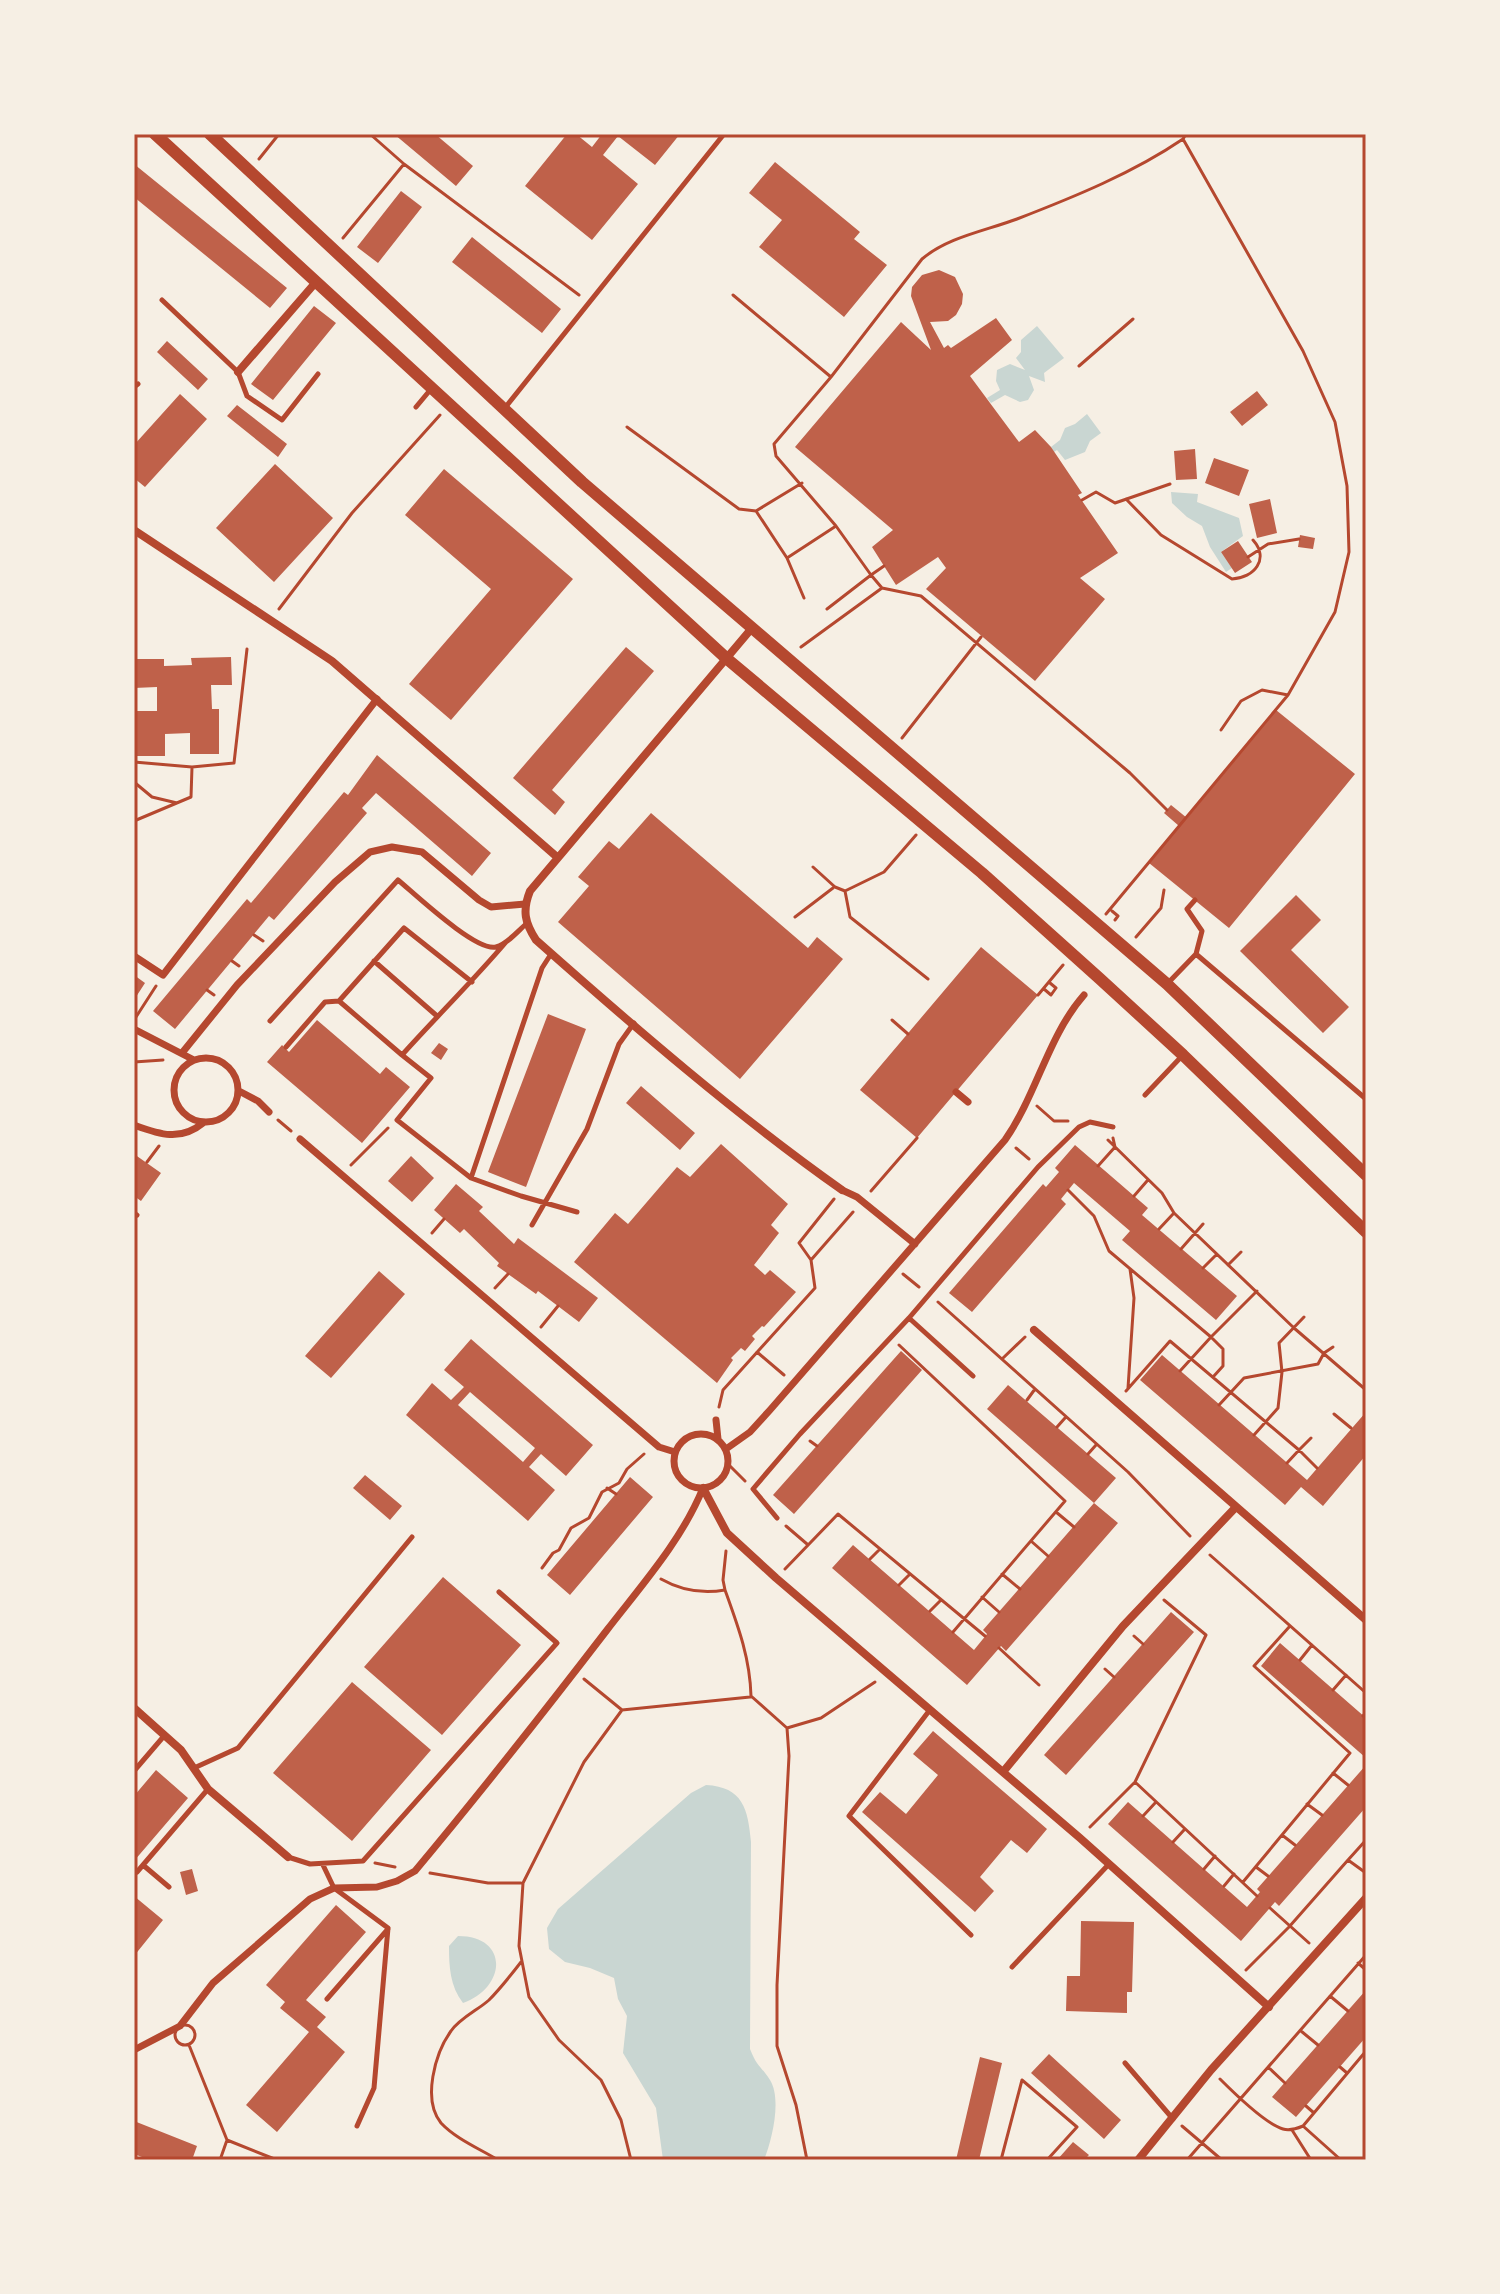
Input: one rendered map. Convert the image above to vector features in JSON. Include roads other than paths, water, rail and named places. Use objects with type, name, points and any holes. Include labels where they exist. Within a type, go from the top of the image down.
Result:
[{"type":"street","points":[[155,134],[726,658],[925,825],[1183,1055],[1366,1232]]},
{"type":"street","points":[[210,134],[582,482],[1167,984],[1366,1175]]},
{"type":"street","points":[[238,372],[316,282]]},
{"type":"street","points":[[134,530],[332,661],[557,857]]},
{"type":"street","points":[[752,628],[530,891],[525,904],[526,924],[536,940],[551,954],[781,1147],[857,1197],[915,1244]]},
{"type":"street","points":[[134,956],[163,975],[377,699]]},
{"type":"street","points":[[182,1053],[237,985],[335,882],[370,852],[392,847],[422,852],[491,907],[525,904]]},
{"type":"street","points":[[726,1449],[760,1421],[1005,1140],[1030,1100],[1066,1019],[1084,995]]},
{"type":"street","points":[[134,1029],[194,1060],[216,1059],[225,1064],[238,1081],[239,1091],[232,1111],[214,1122],[203,1123],[183,1114],[174,1095],[178,1074],[194,1060]]},
{"type":"street","points":[[239,1091],[258,1101],[269,1112]]},
{"type":"street","points":[[956,1092],[968,1102]]},
{"type":"street","points":[[134,1125],[165,1136],[194,1130],[203,1123]]},
{"type":"street","points":[[300,1139],[659,1447],[675,1452]]},
{"type":"street","points":[[1034,1330],[1366,1620]]},
{"type":"street","points":[[716,1420],[718,1439]]},
{"type":"street","points":[[702,1433],[718,1439],[726,1449],[728,1464],[717,1483],[703,1488],[694,1487],[679,1477],[674,1461],[675,1452],[679,1444],[693,1435],[702,1433]]},
{"type":"street","points":[[703,1488],[727,1533],[776,1578],[1080,1838],[1269,2007]]},
{"type":"street","points":[[134,2050],[180,2026],[213,1983],[310,1898],[334,1888],[377,1887],[415,1871],[651,1572],[695,1507],[703,1488]]},
{"type":"street","points":[[1003,1772],[1123,1626],[1235,1508]]},
{"type":"street","points":[[134,1708],[187,1757],[208,1789],[288,1857]]},
{"type":"street","points":[[1138,2160],[1211,2070],[1366,1898]]},
{"type":"lane","points":[[504,410],[724,134]]},
{"type":"lane","points":[[162,300],[238,372],[247,396],[282,420],[318,374]]},
{"type":"lane","points":[[416,407],[431,388]]},
{"type":"lane","points":[[270,1021],[398,880],[475,941],[488,947],[497,947],[506,942]]},
{"type":"lane","points":[[1167,984],[1196,954],[1202,931],[1187,909],[1195,900]]},
{"type":"lane","points":[[402,1055],[526,924]]},
{"type":"lane","points":[[339,1001],[404,928],[472,982]]},
{"type":"lane","points":[[471,1178],[542,968],[551,954]]},
{"type":"lane","points":[[1196,954],[1366,1099]]},
{"type":"lane","points":[[374,961],[437,1016]]},
{"type":"lane","points":[[286,1047],[325,1002],[339,1001],[431,1078],[397,1120],[471,1178],[577,1212]]},
{"type":"lane","points":[[532,1225],[587,1129],[619,1044],[634,1023]]},
{"type":"lane","points":[[1145,1095],[1183,1055]]},
{"type":"lane","points":[[777,1518],[753,1489],[800,1434],[930,1296],[1038,1167],[1079,1127],[1090,1122],[1113,1127]]},
{"type":"lane","points":[[909,1318],[973,1376]]},
{"type":"lane","points":[[194,1768],[238,1748],[412,1537]]},
{"type":"lane","points":[[288,1857],[303,1864],[363,1861],[557,1643],[499,1592]]},
{"type":"lane","points":[[929,1711],[849,1816],[971,1935]]},
{"type":"lane","points":[[134,1771],[165,1735]]},
{"type":"lane","points":[[137,1872],[208,1789]]},
{"type":"lane","points":[[1012,1967],[1109,1864]]},
{"type":"lane","points":[[143,1865],[169,1887]]},
{"type":"lane","points":[[323,1865],[334,1888],[388,1928]]},
{"type":"lane","points":[[327,1999],[388,1928]]},
{"type":"lane","points":[[357,2126],[374,2088],[388,1928]]},
{"type":"lane","points":[[1125,2063],[1173,2119]]}]
